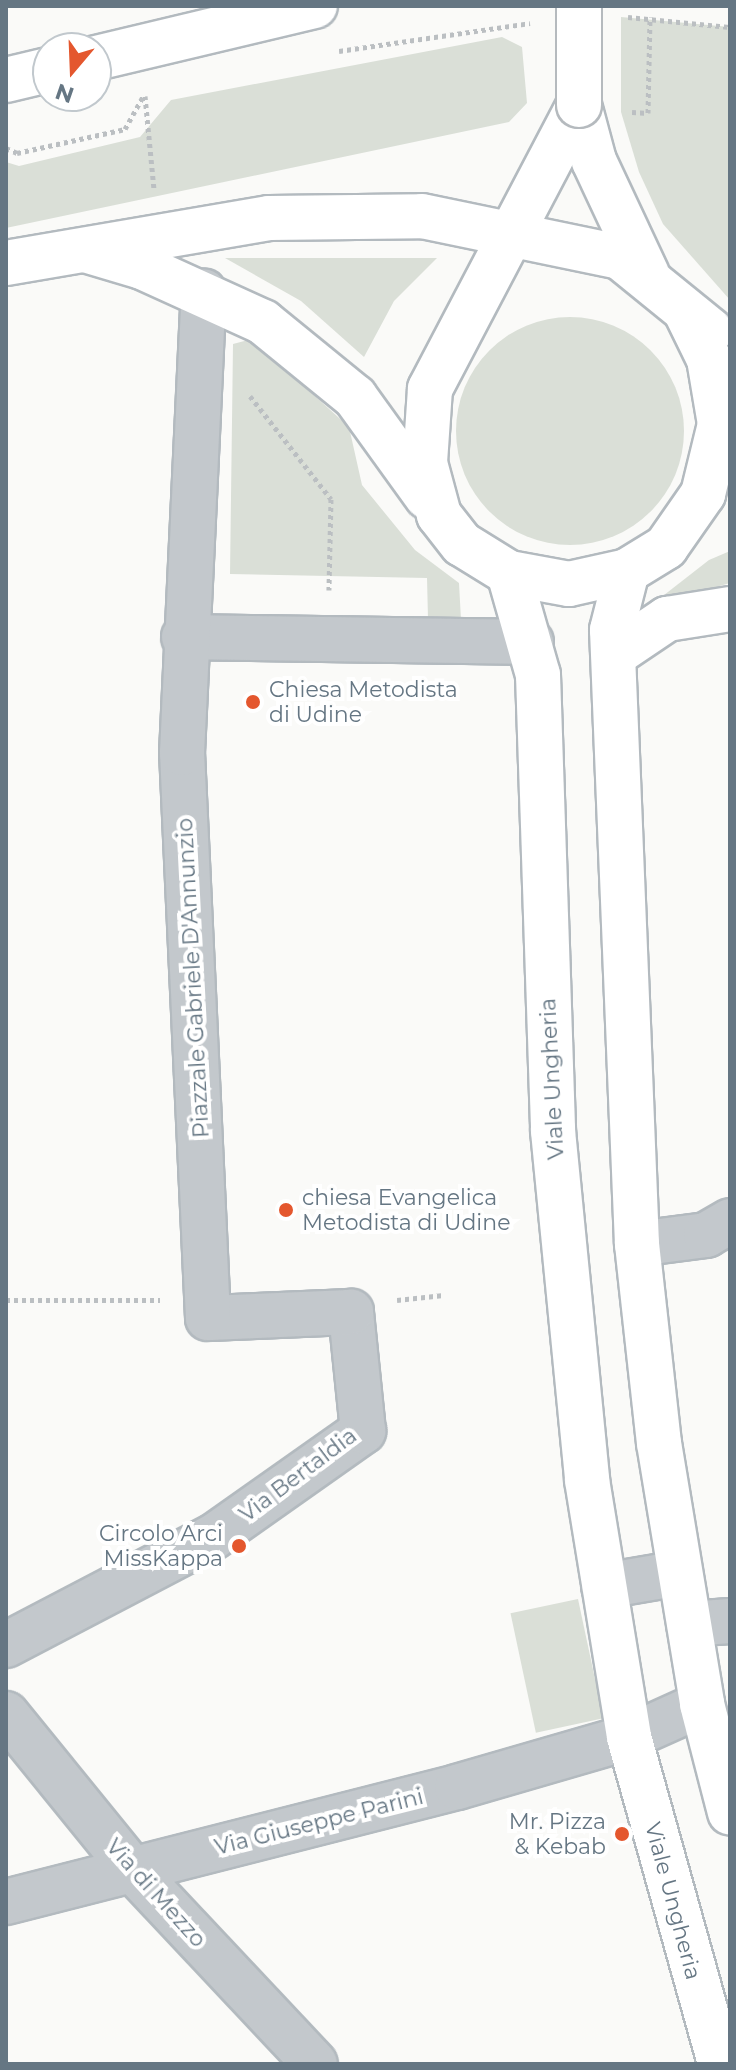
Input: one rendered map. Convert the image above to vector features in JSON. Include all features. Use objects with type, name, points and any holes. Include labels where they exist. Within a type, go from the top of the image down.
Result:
[{"type":"street","points":[[112,54],[315,6]]},
{"type":"street","points":[[579,6],[579,105],[594,161],[647,274]]},
{"type":"street","points":[[6,80],[32,74]]},
{"type":"street","points":[[439,515],[425,463],[430,389],[579,105]]},
{"type":"street","points":[[6,263],[86,251],[158,234],[339,215],[422,216],[514,231],[620,257],[647,274],[687,314],[730,343]]},
{"type":"street","points":[[86,251],[204,292],[263,322],[355,397],[462,544],[509,573],[569,584],[627,571],[710,514],[720,424],[709,359],[687,314]]},
{"type":"street","name":"Piazzale Gabriele D'Annunzio","points":[[204,292],[184,637],[182,753],[208,1318]]},
{"type":"street","points":[[627,571],[612,630],[621,961],[637,1244],[680,1573],[709,1622],[702,1704],[730,1812]]},
{"type":"street","name":"Viale Ungheria","points":[[509,573],[531,642],[553,1131],[604,1586],[629,1737],[720,2064]]},
{"type":"street","points":[[615,654],[667,619],[730,609]]},
{"type":"street","points":[[184,637],[531,642]]},
{"type":"street","points":[[637,1244],[706,1235],[730,1221]]},
{"type":"street","name":"Via Bertaldia","points":[[6,1645],[213,1537],[363,1431],[351,1312],[208,1318]]},
{"type":"street","points":[[604,1586],[680,1573]]},
{"type":"street","points":[[629,1737],[702,1704]]},
{"type":"street","name":"Via di Mezzo","points":[[6,1714],[132,1869],[315,2064]]},
{"type":"street","name":"Via Giuseppe Parini","points":[[6,1902],[629,1737]]},
{"type":"path","points":[[621,17],[650,17],[730,27]]},
{"type":"path","points":[[621,112],[648,113],[650,17]]},
{"type":"path","points":[[329,53],[535,23]]},
{"type":"path","points":[[6,148],[17,153],[125,129],[144,95],[159,91]]},
{"type":"path","points":[[144,95],[155,200]]},
{"type":"path","points":[[242,387],[331,499],[330,576]]},
{"type":"path","points":[[6,1300],[147,1295],[208,1318]]},
{"type":"shaded area","points":[[621,17],[730,27],[730,300],[663,224],[639,172],[621,112]]},
{"type":"shaded area","points":[[502,37],[522,47],[527,103],[509,122],[6,228],[6,162],[19,166],[140,137],[171,100]]},
{"type":"shaded area","points":[[225,258],[437,258],[394,301],[364,357],[301,301]]},
{"type":"shaded area","points":[[570,317],[592,319],[614,326],[633,336],[650,351],[665,368],[675,387],[682,409],[682,453],[675,475],[665,494],[650,511],[633,526],[614,536],[592,543],[570,545],[548,543],[526,536],[507,526],[490,511],[475,494],[465,475],[458,453],[456,431],[458,409],[465,387],[475,368],[490,351],[507,336],[526,326],[548,319]]},
{"type":"shaded area","points":[[252,339],[349,427],[362,485],[415,550],[459,583],[461,620],[428,619],[427,578],[230,574],[233,344]]},
{"type":"shaded area","points":[[730,551],[730,583],[650,606],[709,560]]},
{"type":"shaded area","points":[[578,1599],[603,1718],[536,1733],[511,1613]]},
{"type":"place","name":"Chiesa Metodista di Udine","points":[[253,702]]},
{"type":"place","name":"chiesa Evangelica Metodista di Udine","points":[[286,1210]]},
{"type":"place","name":"Circolo Arci MissKappa","points":[[239,1546]]},
{"type":"place","name":"Mr. Pizza & Kebab","points":[[622,1834]]}]
